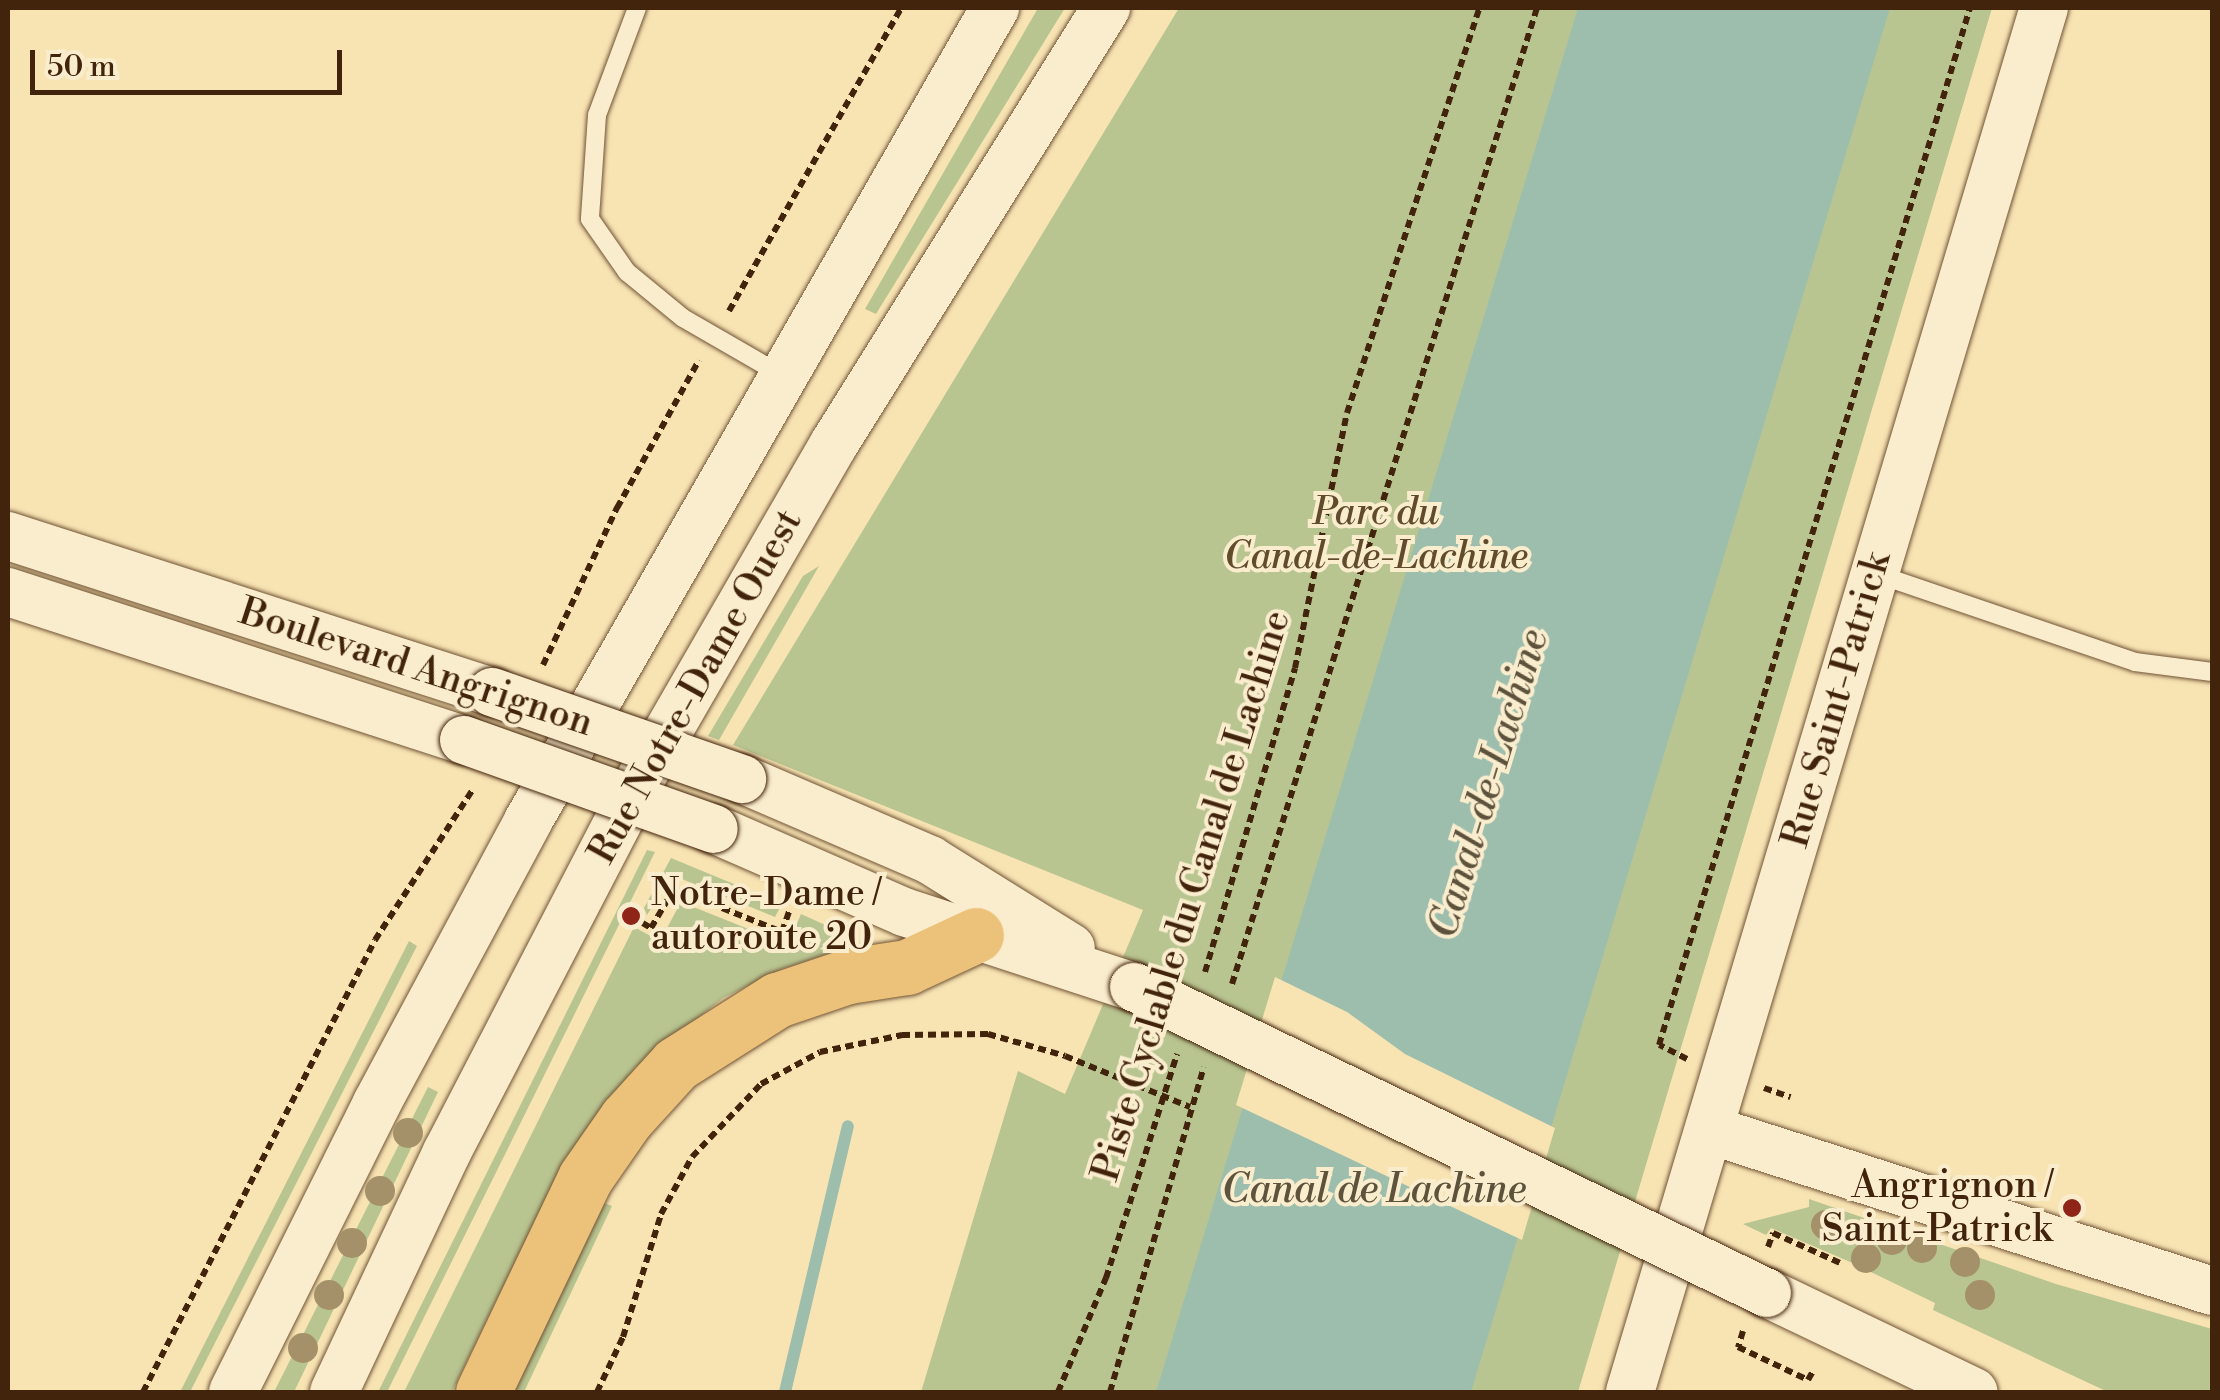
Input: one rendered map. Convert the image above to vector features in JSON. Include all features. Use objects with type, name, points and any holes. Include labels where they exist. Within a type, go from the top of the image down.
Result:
[{"type":"main road","name":"Rue Notre-Dame Ouest","points":[[233,1392],[450,964],[995,8]]},
{"type":"main road","name":"Rue Notre-Dame Ouest","points":[[334,1392],[489,1069],[641,778],[834,444],[1106,8]]},
{"type":"main road","name":"Rue Saint-Patrick","points":[[1630,1392],[2044,8]]},
{"type":"main road","name":"Boulevard Angrignon","points":[[8,536],[492,692],[742,779],[930,860],[1134,987],[1974,1392]]},
{"type":"main road","name":"Boulevard Angrignon","points":[[8,592],[472,759],[714,829],[904,912],[1134,987]]},
{"type":"main road","points":[[484,1392],[585,1178],[626,1119],[676,1064],[777,1000],[848,976],[907,967],[976,935]]},
{"type":"main road","points":[[1710,1130],[2212,1291]]},
{"type":"lane","points":[[637,8],[597,115],[590,219],[627,272],[682,318],[784,376]]},
{"type":"lane","points":[[1874,573],[2135,662],[2212,672]]},
{"type":"path","points":[[727,314],[901,8]]},
{"type":"path","name":"Piste Cyclable du Canal de Lachine","points":[[1204,976],[1296,668],[1348,413],[1479,8]]},
{"type":"path","points":[[1227,998],[1537,8]]},
{"type":"path","points":[[1790,1097],[1660,1045],[1970,8]]},
{"type":"path","points":[[538,674],[634,475],[695,367]]},
{"type":"path","points":[[143,1392],[472,759]]},
{"type":"path","points":[[631,916],[651,928],[674,890],[782,932],[787,919]]},
{"type":"path","points":[[597,1392],[675,1184],[735,1105],[788,1068],[857,1041],[988,1034],[1065,1056],[1190,1107]]},
{"type":"path","name":"Piste Cyclable du Canal de Lachine","points":[[1058,1392],[1106,1278],[1180,1045]]},
{"type":"path","points":[[1110,1392],[1209,1052]]},
{"type":"path","points":[[1808,1380],[1813,1371]]},
{"type":"green space","points":[[1038,8],[1065,8],[876,314],[865,309]]},
{"type":"green space","name":"Parc du Canal-de-Lachine","points":[[1179,8],[1992,8],[1578,1392],[921,1392],[1018,1071],[1065,1094],[1143,910],[733,745]]},
{"type":"green space","points":[[819,566],[719,740],[708,736],[803,576]]},
{"type":"green space","points":[[647,850],[655,852],[387,1392],[378,1392]]},
{"type":"green space","points":[[671,858],[782,904],[775,917],[672,875],[647,915],[644,908]]},
{"type":"green space","points":[[681,902],[788,945],[801,914],[843,933],[846,948],[782,969],[723,998],[635,1068],[563,1163],[452,1392],[404,1392],[634,927],[660,941]]},
{"type":"green space","points":[[409,941],[417,946],[190,1392],[180,1392]]},
{"type":"green space","points":[[428,1087],[438,1092],[294,1392],[274,1392]]},
{"type":"green space","points":[[1809,1199],[2056,1284],[2212,1329],[2212,1392],[2108,1392],[1933,1310],[1935,1303],[1848,1261],[1771,1228],[1766,1235],[1743,1224],[1809,1207]]},
{"type":"green space","points":[[604,1203],[612,1206],[524,1392],[514,1392]]},
{"type":"water","name":"Canal de Lachine","points":[[1578,8],[1890,8],[1471,1392],[1156,1392]]},
{"type":"pier","points":[[1275,977],[1347,1012],[1405,1054],[1555,1128],[1522,1240],[1236,1105]]},
{"type":"waterway","points":[[785,1392],[848,1126]]},
{"type":"place","name":"Notre-Dame / autoroute 20","points":[[631,916]]},
{"type":"place","name":"Angrignon / Saint-Patrick","points":[[2072,1208]]},
{"type":"water label","name":"Canal-de-Lachine","points":[[1489,784]]}]
